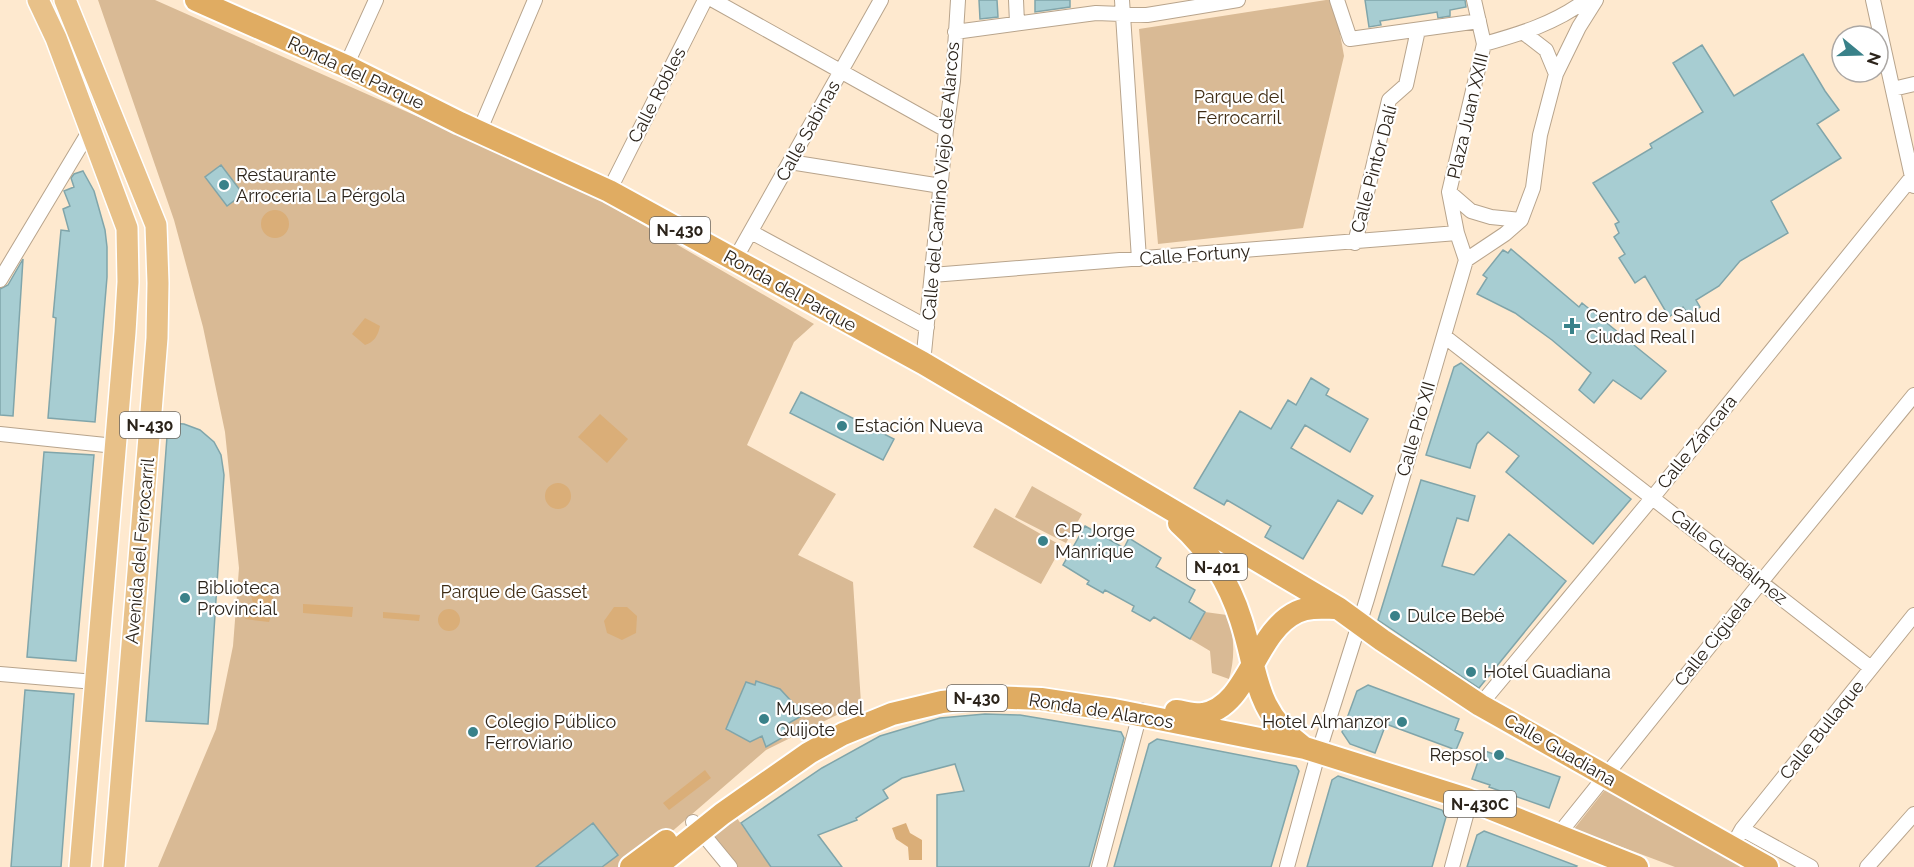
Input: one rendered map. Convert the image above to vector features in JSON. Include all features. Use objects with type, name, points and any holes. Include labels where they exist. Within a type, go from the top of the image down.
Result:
[{"type":"highway","name":"Ronda del Parque","points":[[196,0],[233,8],[479,132],[609,191],[923,363],[1147,494],[1360,623]]},
{"type":"highway","name":"Ronda del Parque","points":[[1147,494],[1182,525],[1211,557],[1227,583],[1234,601],[1268,712],[1287,735],[1311,751]]},
{"type":"highway","points":[[1253,663],[1272,633],[1285,619],[1299,611],[1313,608],[1338,608]]},
{"type":"highway","name":"Calle Guadiana","points":[[1360,623],[1480,705],[1605,776],[1737,838],[1767,867]]},
{"type":"highway","name":"Ronda de Alarcos","points":[[1141,710],[1195,714],[1216,709],[1234,694],[1253,663]]},
{"type":"highway","name":"Ronda de Alarcos","points":[[676,846],[812,737],[869,710],[926,692],[992,684],[1042,687],[1311,751],[1467,799],[1637,867]]},
{"type":"highway","name":"N-430","points":[[631,867],[676,846]]},
{"type":"main road","name":"Avenida del Ferrocarril","points":[[38,0],[56,38],[126,228],[128,282],[80,867]]},
{"type":"main road","name":"Avenida del Ferrocarril","points":[[65,0],[156,225],[157,338],[114,867]]},
{"type":"street","points":[[346,66],[376,0]]},
{"type":"street","points":[[479,132],[535,0]]},
{"type":"street","name":"Calle Robles","points":[[609,191],[705,0]]},
{"type":"street","points":[[713,0],[946,130]]},
{"type":"street","name":"Calle Sabinas","points":[[734,261],[881,0]]},
{"type":"street","name":"Calle del Camino Viejo de Alarcos","points":[[923,363],[953,81],[958,0]]},
{"type":"street","points":[[1016,0],[1017,23]]},
{"type":"street","points":[[1122,0],[1139,259]]},
{"type":"street","points":[[955,32],[1096,13],[1148,15],[1238,0]]},
{"type":"street","points":[[1337,0],[1350,39],[1479,21]]},
{"type":"street","points":[[1474,0],[1484,44]]},
{"type":"street","name":"Plaza Juan XXIII","points":[[1466,260],[1457,233],[1449,192],[1484,44],[1524,33],[1570,12],[1586,0]]},
{"type":"street","points":[[1466,260],[1505,234],[1521,220],[1533,188],[1540,135],[1556,74],[1579,27],[1596,0]]},
{"type":"street","points":[[1873,0],[1913,182]]},
{"type":"street","name":"Calle Pintor Dalí","points":[[1355,243],[1389,100],[1406,85],[1418,30]]},
{"type":"street","points":[[1524,33],[1545,50],[1556,74]]},
{"type":"street","points":[[1893,89],[1914,84]]},
{"type":"street","points":[[0,280],[90,130]]},
{"type":"street","points":[[790,162],[941,186]]},
{"type":"street","name":"Calle Záncara","points":[[1480,705],[1913,182]]},
{"type":"street","name":"Plaza Juan XXIII","points":[[1449,192],[1471,211],[1491,217],[1521,220]]},
{"type":"street","points":[[751,232],[927,327]]},
{"type":"street","name":"Calle Fortuny","points":[[932,275],[1355,243],[1457,233]]},
{"type":"street","name":"Calle Pío XII","points":[[1287,867],[1311,751],[1360,623],[1466,260]]},
{"type":"street","name":"Calle Guadálmez","points":[[1444,336],[1871,668]]},
{"type":"street","name":"Calle Cigüela","points":[[1605,776],[1914,395]]},
{"type":"street","points":[[0,434],[116,446]]},
{"type":"street","points":[[1338,608],[1358,604],[1367,599]]},
{"type":"street","name":"Calle Bullaque","points":[[1737,838],[1914,615]]},
{"type":"street","points":[[0,674],[95,682]]},
{"type":"street","points":[[1099,867],[1141,710]]},
{"type":"street","points":[[1558,835],[1605,776]]},
{"type":"street","points":[[1452,867],[1467,812],[1467,799]]},
{"type":"street","points":[[1867,867],[1914,814]]},
{"type":"street","name":"Calle Guadiana","points":[[1737,838],[1811,867]]},
{"type":"street","points":[[676,846],[730,867]]},
{"type":"green space","name":"Parque de Gasset","points":[[98,0],[155,0],[583,190],[814,324],[794,342],[747,445],[836,494],[798,555],[853,582],[861,703],[766,750],[631,867],[158,867],[216,729],[233,646],[239,568],[225,432],[203,327],[174,220]]},
{"type":"green space","name":"Parque del Ferrocarril","points":[[1334,0],[1344,56],[1303,228],[1158,244],[1139,29]]},
{"type":"green space","points":[[1032,486],[1082,514],[1066,543],[1015,517]]},
{"type":"green space","points":[[995,508],[1062,546],[1041,584],[973,547]]},
{"type":"green space","points":[[1205,612],[1227,615],[1232,631],[1233,647],[1229,679],[1212,673],[1210,651],[1190,639]]},
{"type":"green space","points":[[1608,786],[1748,867],[1675,867],[1574,829]]},
{"type":"green space","points":[[730,808],[771,867],[724,867],[700,831]]},
{"type":"shaded area","points":[[275,210],[285,214],[289,224],[285,234],[275,238],[265,234],[261,224],[265,214]]},
{"type":"shaded area","points":[[365,318],[380,326],[375,338],[365,345],[352,334]]},
{"type":"shaded area","points":[[600,414],[628,439],[607,463],[578,437]]},
{"type":"shaded area","points":[[558,483],[567,487],[571,496],[567,505],[558,509],[549,505],[545,496],[549,487]]},
{"type":"shaded area","points":[[249,588],[270,589],[275,603],[269,622],[245,619],[253,603]]},
{"type":"shaded area","points":[[303,604],[353,607],[352,617],[303,613]]},
{"type":"shaded area","points":[[614,607],[627,607],[637,616],[636,633],[622,640],[607,633],[604,621]]},
{"type":"shaded area","points":[[449,609],[457,612],[460,620],[457,628],[449,631],[441,628],[438,620],[441,612]]},
{"type":"shaded area","points":[[383,612],[420,615],[419,621],[383,618]]},
{"type":"shaded area","points":[[705,770],[711,778],[669,810],[663,803]]},
{"type":"shaded area","points":[[906,823],[910,833],[922,840],[922,860],[909,860],[908,847],[896,839],[892,828]]},
{"type":"building","points":[[979,0],[997,0],[998,17],[980,19]]},
{"type":"building","points":[[1035,0],[1070,0],[1070,7],[1035,12]]},
{"type":"building","points":[[1365,0],[1465,0],[1466,7],[1450,10],[1450,16],[1438,18],[1437,12],[1380,21],[1381,25],[1369,27]]},
{"type":"building","points":[[1702,45],[1734,96],[1803,54],[1839,110],[1817,124],[1841,158],[1771,201],[1788,233],[1740,261],[1719,286],[1696,300],[1700,307],[1689,315],[1683,307],[1669,317],[1645,276],[1635,283],[1619,258],[1625,254],[1614,237],[1619,233],[1615,224],[1619,222],[1593,183],[1652,148],[1650,144],[1703,112],[1673,63]]},
{"type":"building","name":"Restaurante Arroceria La Pérgola","points":[[221,165],[243,194],[227,206],[205,177]]},
{"type":"building","points":[[83,171],[94,191],[105,230],[107,247],[107,277],[95,422],[48,418],[56,318],[53,317],[61,230],[69,231],[63,209],[70,206],[64,191],[74,187],[71,178],[74,174]]},
{"type":"building","name":"Centro de Salud Ciudad Real I","points":[[1511,249],[1579,307],[1582,303],[1666,371],[1641,399],[1613,380],[1594,403],[1579,390],[1591,373],[1515,313],[1477,294],[1487,278],[1483,275],[1503,250],[1508,253]]},
{"type":"building","points":[[23,259],[13,416],[0,415],[0,289],[8,285]]},
{"type":"building","points":[[1461,363],[1631,499],[1593,544],[1506,472],[1519,456],[1488,432],[1477,444],[1470,468],[1426,455],[1454,367]]},
{"type":"building","points":[[1311,378],[1329,389],[1326,395],[1368,419],[1350,452],[1305,425],[1291,448],[1373,496],[1362,514],[1338,500],[1303,559],[1265,537],[1271,526],[1227,500],[1224,505],[1194,488],[1240,411],[1271,429],[1288,400],[1296,405]]},
{"type":"building","name":"Estación Nueva","points":[[801,392],[894,439],[883,460],[790,413]]},
{"type":"building","name":"Biblioteca Provincial","points":[[168,423],[184,424],[200,430],[214,442],[221,455],[224,475],[208,724],[146,721]]},
{"type":"building","points":[[44,452],[94,455],[76,661],[27,657]]},
{"type":"building","points":[[1421,480],[1475,496],[1468,521],[1457,518],[1442,566],[1474,575],[1509,534],[1566,581],[1479,688],[1378,620]]},
{"type":"building","name":"C.P. Jorge Manrique","points":[[1085,526],[1124,548],[1129,538],[1161,558],[1156,567],[1195,590],[1189,602],[1205,612],[1190,639],[1154,617],[1150,621],[1132,611],[1134,606],[1105,590],[1103,593],[1087,584],[1089,581],[1063,565]]},
{"type":"building","name":"Museo del Quijote","points":[[756,681],[780,689],[794,704],[810,711],[782,727],[792,732],[766,747],[762,736],[750,742],[726,729],[746,682],[755,685]]},
{"type":"building","name":"Hotel Almanzor","points":[[1368,685],[1459,719],[1455,730],[1463,733],[1456,750],[1386,724],[1375,753],[1350,744],[1342,732],[1357,691]]},
{"type":"building","points":[[25,690],[74,694],[61,867],[11,867]]},
{"type":"building","points":[[985,714],[1020,715],[1121,732],[1124,738],[1089,867],[937,867],[937,795],[964,791],[955,764],[902,778],[883,790],[888,798],[856,818],[857,820],[818,835],[842,867],[771,867],[741,823],[822,768],[880,736],[940,718]]},
{"type":"building","points":[[1157,739],[1296,766],[1299,771],[1271,867],[1114,867],[1149,744]]},
{"type":"building","points":[[1482,750],[1560,777],[1549,808],[1472,779]]},
{"type":"building","points":[[1338,776],[1442,810],[1446,817],[1432,867],[1307,867],[1332,780]]},
{"type":"building","points":[[593,823],[618,855],[602,867],[536,867]]},
{"type":"building","points":[[1484,831],[1577,866],[1467,867],[1477,835]]},
{"type":"place","name":"Restaurante Arroceria La Pérgola","points":[[224,185]]},
{"type":"place","name":"Centro de Salud Ciudad Real I","points":[[1572,326]]},
{"type":"place","name":"Estación Nueva","points":[[842,426]]},
{"type":"place","name":"C.P. Jorge Manrique","points":[[1043,541]]},
{"type":"place","name":"Biblioteca Provincial","points":[[185,598]]},
{"type":"place","name":"Dulce Bebé","points":[[1395,616]]},
{"type":"place","name":"Hotel Guadiana","points":[[1471,672]]},
{"type":"place","name":"Museo del Quijote","points":[[764,719]]},
{"type":"place","name":"Hotel Almanzor","points":[[1402,722]]},
{"type":"place","name":"Colegio Público Ferroviario","points":[[473,732]]},
{"type":"place","name":"Repsol","points":[[1499,755]]}]
